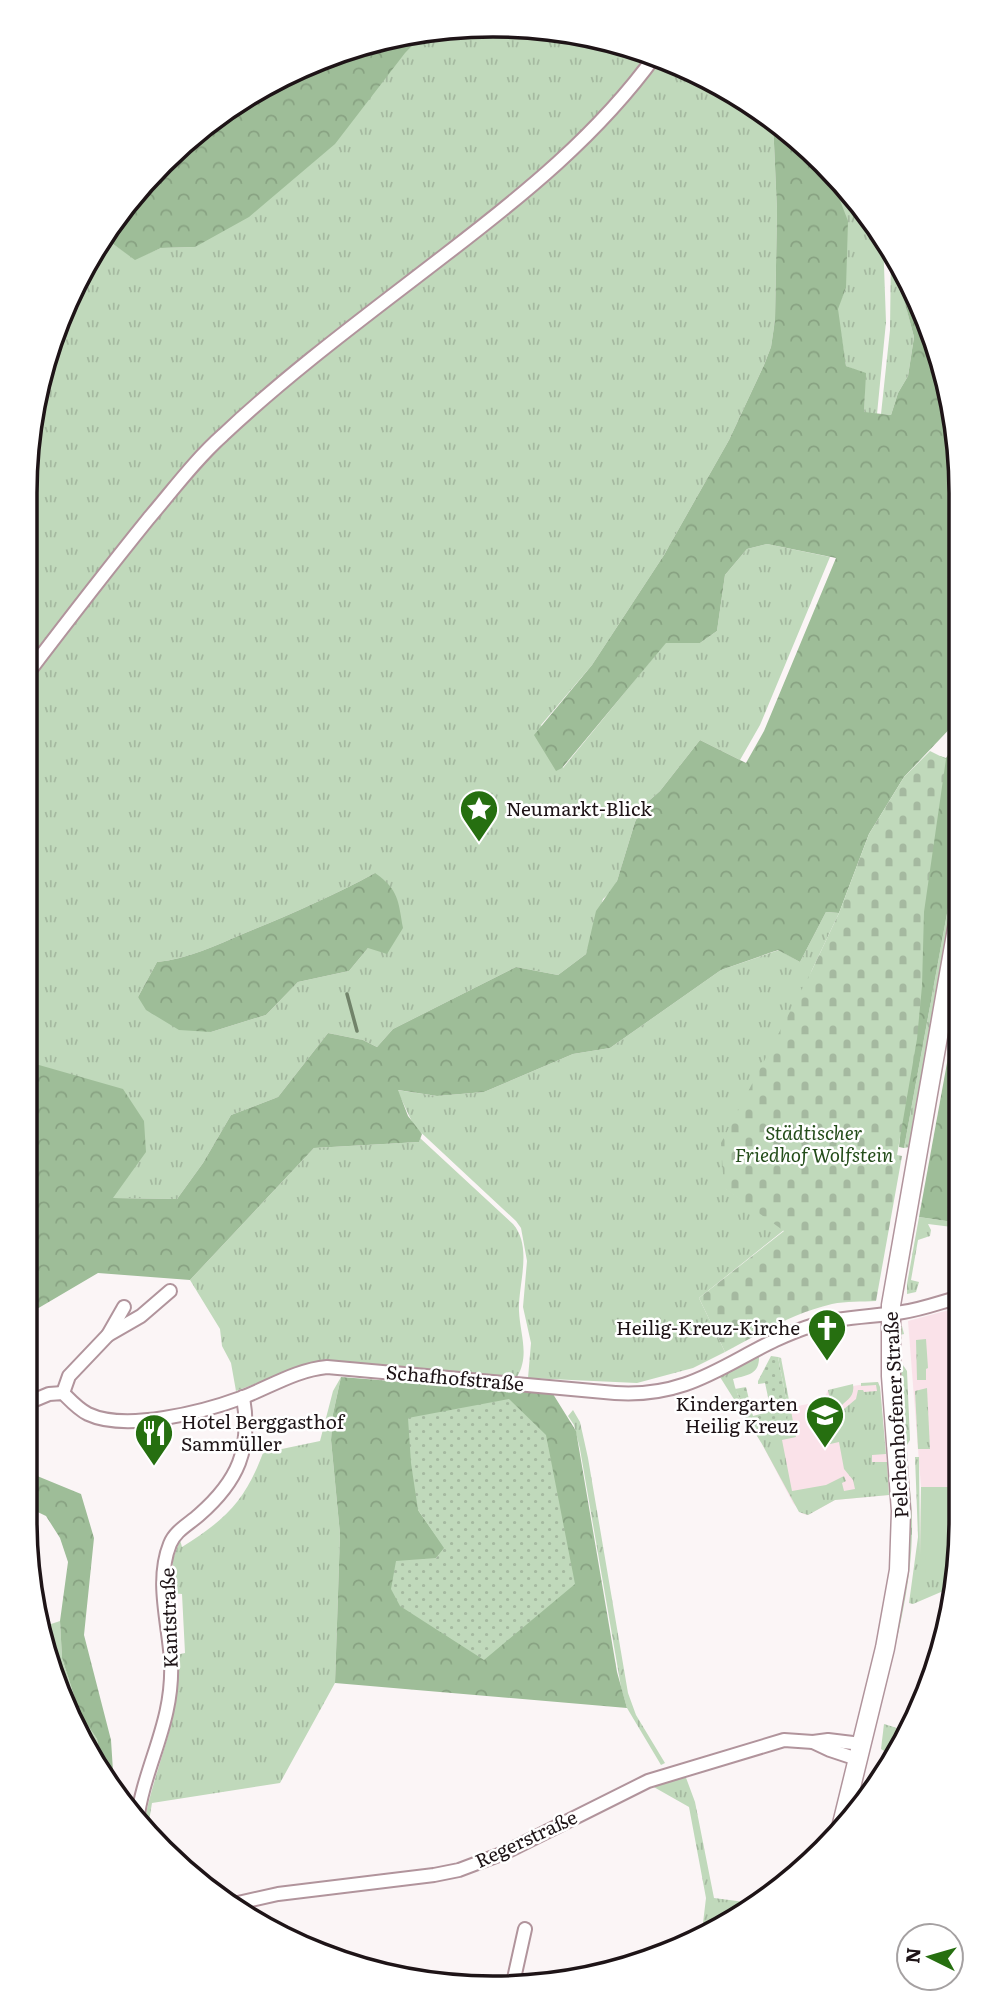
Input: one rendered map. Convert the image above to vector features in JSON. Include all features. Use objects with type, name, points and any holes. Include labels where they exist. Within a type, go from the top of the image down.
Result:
[{"type":"main road","name":"Pelchenhofener Straße","points":[[845,1810],[885,1648],[901,1553],[890,1314],[949,975]]},
{"type":"street","points":[[37,661],[106,570],[195,463],[223,435],[301,368],[515,201],[588,136],[649,64]]},
{"type":"street","points":[[108,1335],[141,1316],[170,1291]]},
{"type":"street","name":"Schafhofstraße","points":[[63,1393],[87,1414],[98,1418],[123,1420],[145,1420],[192,1413],[243,1397],[297,1374],[327,1367],[648,1394],[675,1389],[703,1378],[812,1326],[858,1316],[914,1310],[949,1300]]},
{"type":"street","points":[[37,1399],[49,1394],[63,1393],[69,1376],[108,1335],[124,1307]]},
{"type":"street","name":"Kantstraße","points":[[139,1807],[164,1727],[168,1704],[171,1660],[164,1589],[167,1552],[178,1532],[225,1491],[236,1474],[246,1424],[243,1397]]},
{"type":"street","name":"Regerstraße","points":[[244,1902],[278,1894],[459,1870],[504,1853],[626,1790],[672,1772],[784,1740],[813,1742],[830,1750],[859,1752]]},
{"type":"street","points":[[515,1975],[525,1929]]},
{"type":"shaded area","points":[[949,1310],[947,1557],[920,1556],[921,1487],[908,1321]]},
{"type":"shaded area","name":"Kindergarten Heilig Kreuz","points":[[878,1382],[889,1495],[835,1500],[808,1515],[803,1514],[793,1503],[762,1444],[788,1408],[823,1401],[828,1390]]},
{"type":"green space","points":[[493,37],[553,41],[611,52],[668,71],[695,84],[774,133],[777,211],[775,320],[771,347],[729,440],[664,555],[592,665],[541,725],[563,768],[666,642],[700,643],[717,631],[725,575],[747,549],[767,544],[830,557],[760,725],[740,760],[700,740],[660,791],[642,807],[617,881],[612,891],[603,899],[586,954],[558,975],[516,967],[393,1029],[377,1047],[363,1040],[328,1033],[278,1097],[231,1115],[203,1163],[177,1199],[112,1198],[37,1085],[38,463],[46,404],[61,346],[84,291],[113,244],[135,259],[161,248],[195,247],[411,45]],"holes":[[[375,873],[368,948],[349,971],[298,982],[266,1015],[211,1032],[138,997],[157,962],[213,947],[311,905]]]},
{"type":"green space","points":[[413,44],[335,144],[249,217],[195,247],[161,248],[135,260],[113,244],[96,268],[131,215],[170,170],[215,131],[240,114],[318,71],[375,52]]},
{"type":"green space","points":[[774,133],[816,170],[836,192],[848,221],[846,288],[838,309],[846,366],[866,373],[864,412],[891,415],[898,393],[908,376],[914,337],[901,290],[915,318],[934,375],[948,463],[949,730],[904,777],[869,834],[839,913],[826,912],[800,962],[778,950],[721,970],[610,1048],[573,1054],[484,1092],[437,1096],[398,1090],[408,1116],[422,1134],[419,1142],[314,1148],[190,1280],[98,1273],[37,1309],[37,1065],[123,1089],[144,1121],[146,1152],[113,1198],[177,1199],[203,1163],[231,1115],[278,1097],[328,1033],[363,1040],[377,1047],[393,1029],[516,967],[558,975],[586,954],[596,911],[617,881],[642,807],[660,791],[700,740],[746,763],[764,731],[836,558],[767,544],[747,549],[725,575],[717,631],[700,643],[666,643],[562,768],[556,771],[534,735],[592,665],[664,555],[729,440],[764,365],[771,347],[775,320],[777,211]]},
{"type":"green space","points":[[831,187],[855,215],[884,258],[886,322],[877,414],[864,413],[865,374],[846,366],[837,309],[846,288]]},
{"type":"green space","points":[[891,270],[902,290],[914,337],[908,376],[898,393],[891,415],[881,414],[890,330]]},
{"type":"green space","name":"Städtischer Friedhof Wolfstein","points":[[930,751],[946,759],[924,912],[917,1039],[897,1155],[902,1156],[876,1301],[837,1303],[818,1308],[777,1325],[725,1352],[699,1298],[784,1231],[724,1188],[721,1143],[812,970],[839,913],[869,834],[904,777]]},
{"type":"green space","points":[[949,754],[949,903],[904,1148],[899,1147],[900,1136],[794,1265],[940,756],[946,758]]},
{"type":"green space","points":[[375,873],[393,890],[403,928],[387,954],[368,948],[349,971],[298,982],[266,1015],[211,1032],[179,1030],[146,1010],[138,997],[157,962],[213,947],[311,905]]},
{"type":"green space","points":[[949,903],[949,932],[910,1147],[904,1148]]},
{"type":"green space","points":[[826,912],[839,913],[812,970],[725,1188],[784,1230],[699,1298],[725,1352],[693,1368],[637,1383],[528,1378],[531,1343],[523,1307],[527,1261],[521,1228],[414,1126],[397,1090],[437,1096],[484,1092],[573,1054],[610,1048],[721,970],[779,950],[800,962]]},
{"type":"green space","points":[[949,1052],[949,1221],[919,1217]]},
{"type":"green space","points":[[420,1138],[513,1224],[519,1233],[523,1266],[519,1311],[524,1353],[517,1377],[325,1361],[310,1363],[236,1391],[231,1363],[222,1346],[220,1329],[190,1280],[314,1148],[419,1142]]},
{"type":"green space","points":[[919,1217],[949,1221],[949,1227],[928,1224],[930,1236],[918,1240],[911,1280],[919,1282],[916,1292],[907,1294]]},
{"type":"green space","points":[[902,1326],[904,1334],[900,1335],[901,1362],[907,1371],[910,1440],[907,1445],[904,1440],[899,1328]]},
{"type":"green space","points":[[926,1339],[926,1380],[917,1380],[916,1340]]},
{"type":"green space","points":[[759,1355],[755,1370],[749,1375],[733,1379],[741,1402],[763,1436],[784,1426],[788,1408],[778,1357],[781,1358],[796,1437],[782,1440],[792,1491],[826,1485],[844,1476],[844,1491],[855,1489],[853,1480],[844,1469],[839,1442],[826,1445],[825,1442],[835,1432],[844,1409],[856,1399],[858,1390],[877,1391],[876,1385],[861,1386],[861,1383],[878,1382],[886,1454],[872,1455],[872,1462],[887,1462],[889,1495],[835,1500],[808,1515],[799,1512],[762,1444],[720,1377]]},
{"type":"green space","points":[[771,1356],[778,1357],[788,1408],[787,1424],[763,1437],[750,1419],[735,1389],[746,1387],[753,1416],[771,1411],[765,1383],[758,1384],[758,1381]]},
{"type":"green space","points":[[341,1377],[333,1414],[331,1440],[340,1534],[335,1683],[280,1783],[152,1803],[149,1820],[146,1816],[152,1788],[174,1713],[176,1655],[185,1653],[182,1594],[170,1593],[173,1559],[180,1540],[182,1547],[213,1526],[235,1505],[252,1479],[266,1445],[277,1450],[320,1441],[333,1391]]},
{"type":"green space","points":[[341,1377],[553,1394],[576,1431],[617,1672],[627,1708],[335,1683],[340,1534],[331,1440],[333,1414]],"holes":[[[418,1510],[575,1584],[436,1558],[445,1548]]]},
{"type":"green space","points":[[853,1384],[852,1394],[841,1406],[831,1404],[828,1390]]},
{"type":"green space","points":[[927,1388],[930,1449],[918,1449],[915,1391]]},
{"type":"green space","points":[[509,1399],[546,1435],[575,1584],[484,1660],[400,1606],[391,1589],[396,1561],[436,1558],[444,1548],[418,1510],[408,1418]]},
{"type":"green space","points":[[573,1410],[580,1422],[588,1458],[628,1693],[636,1715],[665,1763],[661,1765],[627,1708],[621,1687],[580,1449],[574,1425],[568,1416]]},
{"type":"green space","points":[[915,1457],[919,1457],[920,1555],[947,1556],[943,1591],[913,1604],[909,1603],[918,1537]]},
{"type":"green space","points":[[905,1462],[911,1500],[911,1552],[904,1605],[880,1707],[876,1706]]},
{"type":"green space","points":[[37,1476],[81,1494],[94,1538],[84,1635],[111,1740],[113,1771],[80,1713],[62,1658],[60,1621],[68,1562],[60,1538],[46,1516],[37,1512]]},
{"type":"green space","points":[[921,1487],[949,1487],[948,1550],[947,1557],[944,1557],[944,1573],[925,1573],[926,1556],[920,1556]]},
{"type":"green space","points":[[60,1621],[62,1658],[80,1713],[61,1667],[49,1625]]},
{"type":"green space","points":[[81,1715],[97,1739],[99,1750]]},
{"type":"green space","points":[[884,1724],[899,1728],[886,1752],[881,1749]]},
{"type":"green space","points":[[685,1775],[695,1802],[714,1898],[742,1902],[703,1925],[706,1898],[689,1807],[652,1786]]},
{"type":"waterway","points":[[347,994],[357,1031]]},
{"type":"place","name":"Neumarkt-Blick","points":[[479,843]]},
{"type":"place","name":"Heilig-Kreuz-Kirche","points":[[827,1362]]},
{"type":"place","name":"Kindergarten Heilig Kreuz","points":[[825,1449]]},
{"type":"place","name":"Hotel Berggasthof Sammüller","points":[[154,1467]]}]
